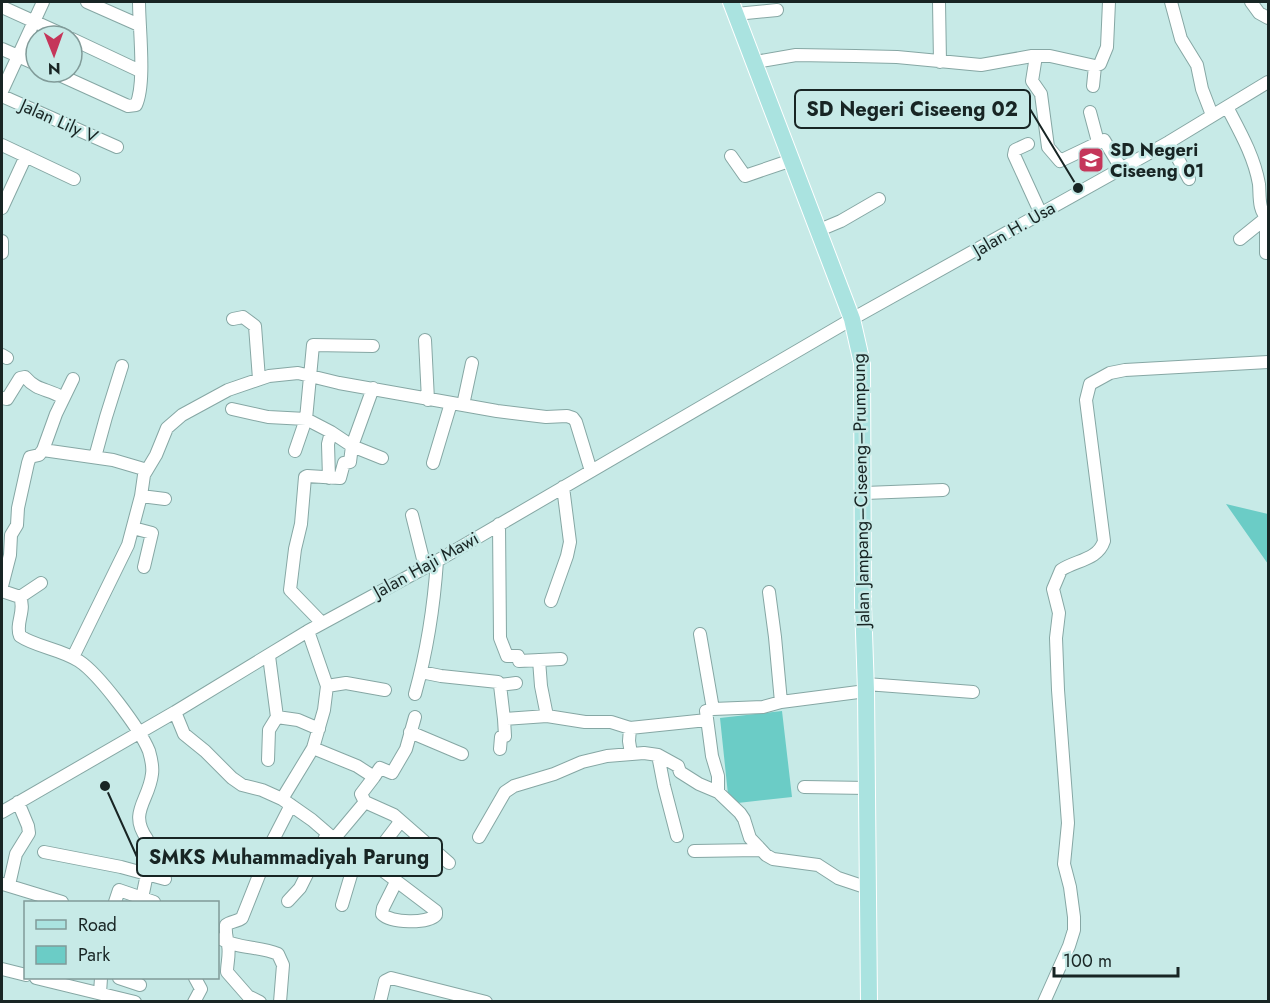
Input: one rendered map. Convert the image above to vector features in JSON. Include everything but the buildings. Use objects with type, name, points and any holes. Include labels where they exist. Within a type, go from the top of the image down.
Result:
[{"type":"main road","name":"Jalan Jampang–Ciseeng–Prumpung","points":[[734,8],[852,319],[862,363],[869,1002]]},
{"type":"street","points":[[2,93],[43,2]]},
{"type":"street","points":[[87,2],[139,26]]},
{"type":"street","points":[[80,84],[132,107],[138,103],[139,2]]},
{"type":"street","points":[[939,2],[940,62]]},
{"type":"street","points":[[755,62],[796,55],[897,57],[981,65],[1036,56],[1061,57],[1095,66],[1103,61],[1105,54],[1109,2]]},
{"type":"street","points":[[1171,2],[1181,39],[1197,65],[1202,89],[1212,115]]},
{"type":"street","points":[[1251,2],[1259,13],[1269,18]]},
{"type":"street","points":[[2,7],[40,24]]},
{"type":"street","points":[[734,8],[777,10]]},
{"type":"street","points":[[84,44],[140,70]]},
{"type":"street","points":[[2,49],[24,59]]},
{"type":"street","points":[[1036,56],[1032,81],[1041,94],[1049,151],[1060,161],[1102,140],[1106,141],[1121,168]]},
{"type":"street","points":[[1093,86],[1095,66]]},
{"type":"street","name":"Jalan H. Usa","points":[[852,319],[1169,142],[1269,82]]},
{"type":"street","name":"Jalan Lily V","points":[[2,93],[117,147]]},
{"type":"street","points":[[1227,106],[1252,157],[1261,206],[1267,218],[1266,253]]},
{"type":"street","points":[[1090,112],[1098,142]]},
{"type":"street","points":[[1169,142],[1189,179]]},
{"type":"street","points":[[1028,144],[1015,150],[1014,155],[1041,214]]},
{"type":"street","points":[[2,145],[74,178]]},
{"type":"street","points":[[2,208],[26,156]]},
{"type":"street","points":[[731,156],[745,176],[792,160]]},
{"type":"street","points":[[818,231],[857,213],[879,199]]},
{"type":"street","points":[[1240,239],[1267,218]]},
{"type":"street","points":[[2,241],[2,253]]},
{"type":"street","points":[[233,319],[243,316],[255,326],[260,379]]},
{"type":"street","name":"Jalan Haji Mawi","points":[[2,812],[175,712],[308,631],[438,561],[852,319]]},
{"type":"street","points":[[425,340],[428,400]]},
{"type":"street","points":[[296,451],[306,419],[314,345],[373,345]]},
{"type":"street","points":[[1044,1001],[1074,930],[1071,887],[1064,864],[1067,812],[1058,690],[1056,638],[1059,610],[1053,589],[1061,570],[1093,556],[1101,549],[1104,541],[1086,400],[1088,388],[1101,376],[1125,370],[1269,362]]},
{"type":"street","points":[[433,463],[472,363]]},
{"type":"street","points":[[95,458],[122,366]]},
{"type":"street","points":[[73,657],[128,545],[144,475],[156,455],[167,428],[175,419],[228,390],[260,379],[291,373],[497,411],[546,417],[567,416],[573,418],[591,471]]},
{"type":"street","points":[[2,398],[7,399],[20,378],[25,377],[35,388],[63,398]]},
{"type":"street","points":[[2,586],[10,555],[11,534],[17,525],[18,508],[30,457],[42,454],[63,398],[73,379]]},
{"type":"street","points":[[322,623],[290,590],[301,524],[305,477],[340,478],[344,463],[351,462],[352,446],[374,388]]},
{"type":"street","points":[[232,409],[268,417],[306,419],[352,446],[382,458]]},
{"type":"street","points":[[329,478],[328,444],[331,432]]},
{"type":"street","points":[[43,450],[95,458],[147,470]]},
{"type":"street","points":[[551,601],[570,542],[563,487]]},
{"type":"street","points":[[863,495],[865,493],[943,490]]},
{"type":"street","points":[[141,496],[165,499]]},
{"type":"street","points":[[412,515],[425,567]]},
{"type":"street","points":[[499,524],[500,638],[507,656],[518,656],[519,661],[561,659]]},
{"type":"street","points":[[133,528],[152,533],[144,567]]},
{"type":"street","points":[[415,694],[432,609],[438,561]]},
{"type":"street","points":[[20,597],[41,583]]},
{"type":"street","points":[[2,591],[20,597]]},
{"type":"street","points":[[769,592],[781,702]]},
{"type":"street","points":[[20,597],[23,611],[18,627],[20,636],[73,657],[86,666],[102,683],[149,752],[152,774],[138,815],[140,828],[147,839],[144,873],[148,900],[119,890]]},
{"type":"street","points":[[260,1002],[247,999],[227,972],[223,940],[225,925],[242,918],[286,802],[313,748],[319,729],[327,686],[308,631]]},
{"type":"street","points":[[700,634],[710,715],[712,756],[718,776],[718,792]]},
{"type":"street","points":[[268,760],[269,730],[277,717],[269,656]]},
{"type":"street","points":[[539,660],[547,716]]},
{"type":"street","points":[[421,672],[498,682],[500,685],[516,683]]},
{"type":"street","points":[[327,686],[346,683],[385,690]]},
{"type":"street","points":[[500,685],[505,736],[501,737],[500,749]]},
{"type":"street","points":[[504,719],[547,716],[585,722],[611,722],[630,728],[763,707],[866,687],[973,692]]},
{"type":"street","points":[[175,712],[184,734],[206,751],[232,778],[242,785],[262,790],[286,802],[312,820],[356,858],[370,861],[396,882]]},
{"type":"street","points":[[277,717],[298,720],[319,729]]},
{"type":"street","points":[[415,717],[406,749],[392,773],[380,768],[361,794],[365,802],[383,809],[449,863]]},
{"type":"street","points":[[630,728],[631,754]]},
{"type":"street","points":[[410,732],[462,754]]},
{"type":"street","points":[[313,748],[357,766],[374,777]]},
{"type":"street","points":[[479,837],[505,792],[514,786],[554,774],[582,762],[607,756],[644,753],[658,755],[678,766],[680,772],[699,784],[718,792],[740,813],[750,838],[759,850],[773,859],[818,865],[838,878],[868,888]]},
{"type":"street","points":[[658,755],[677,836]]},
{"type":"street","points":[[804,787],[868,788]]},
{"type":"street","points":[[18,802],[29,833],[16,854],[5,884],[56,901]]},
{"type":"street","points":[[288,902],[300,888],[330,836],[365,802]]},
{"type":"street","points":[[370,861],[400,822]]},
{"type":"street","points":[[694,851],[759,850]]},
{"type":"street","points":[[44,852],[121,867],[165,879]]},
{"type":"street","points":[[342,905],[356,858]]},
{"type":"street","points":[[116,901],[121,867]]},
{"type":"street","points":[[223,940],[262,949],[281,957],[283,965],[280,1002]]},
{"type":"street","points":[[2,969],[24,974]]},
{"type":"street","points":[[380,1002],[385,981],[391,978],[486,1002]]},
{"type":"street","points":[[40,979],[135,1002]]},
{"type":"street","points":[[100,993],[101,979]]},
{"type":"street","points":[[121,979],[140,985]]},
{"type":"street","points":[[194,1002],[201,989],[196,979]]},
{"type":"green space","points":[[1226,504],[1268,514],[1268,564]]},
{"type":"green space","points":[[782,711],[792,797],[729,804],[720,718]]},
{"type":"place","name":"SD Negeri Ciseeng 01","points":[[1091,160]]},
{"type":"place","name":"SD Negeri Ciseeng 02","points":[[1078,188]]},
{"type":"place","name":"SMKS Muhammadiyah Parung","points":[[105,786]]}]
